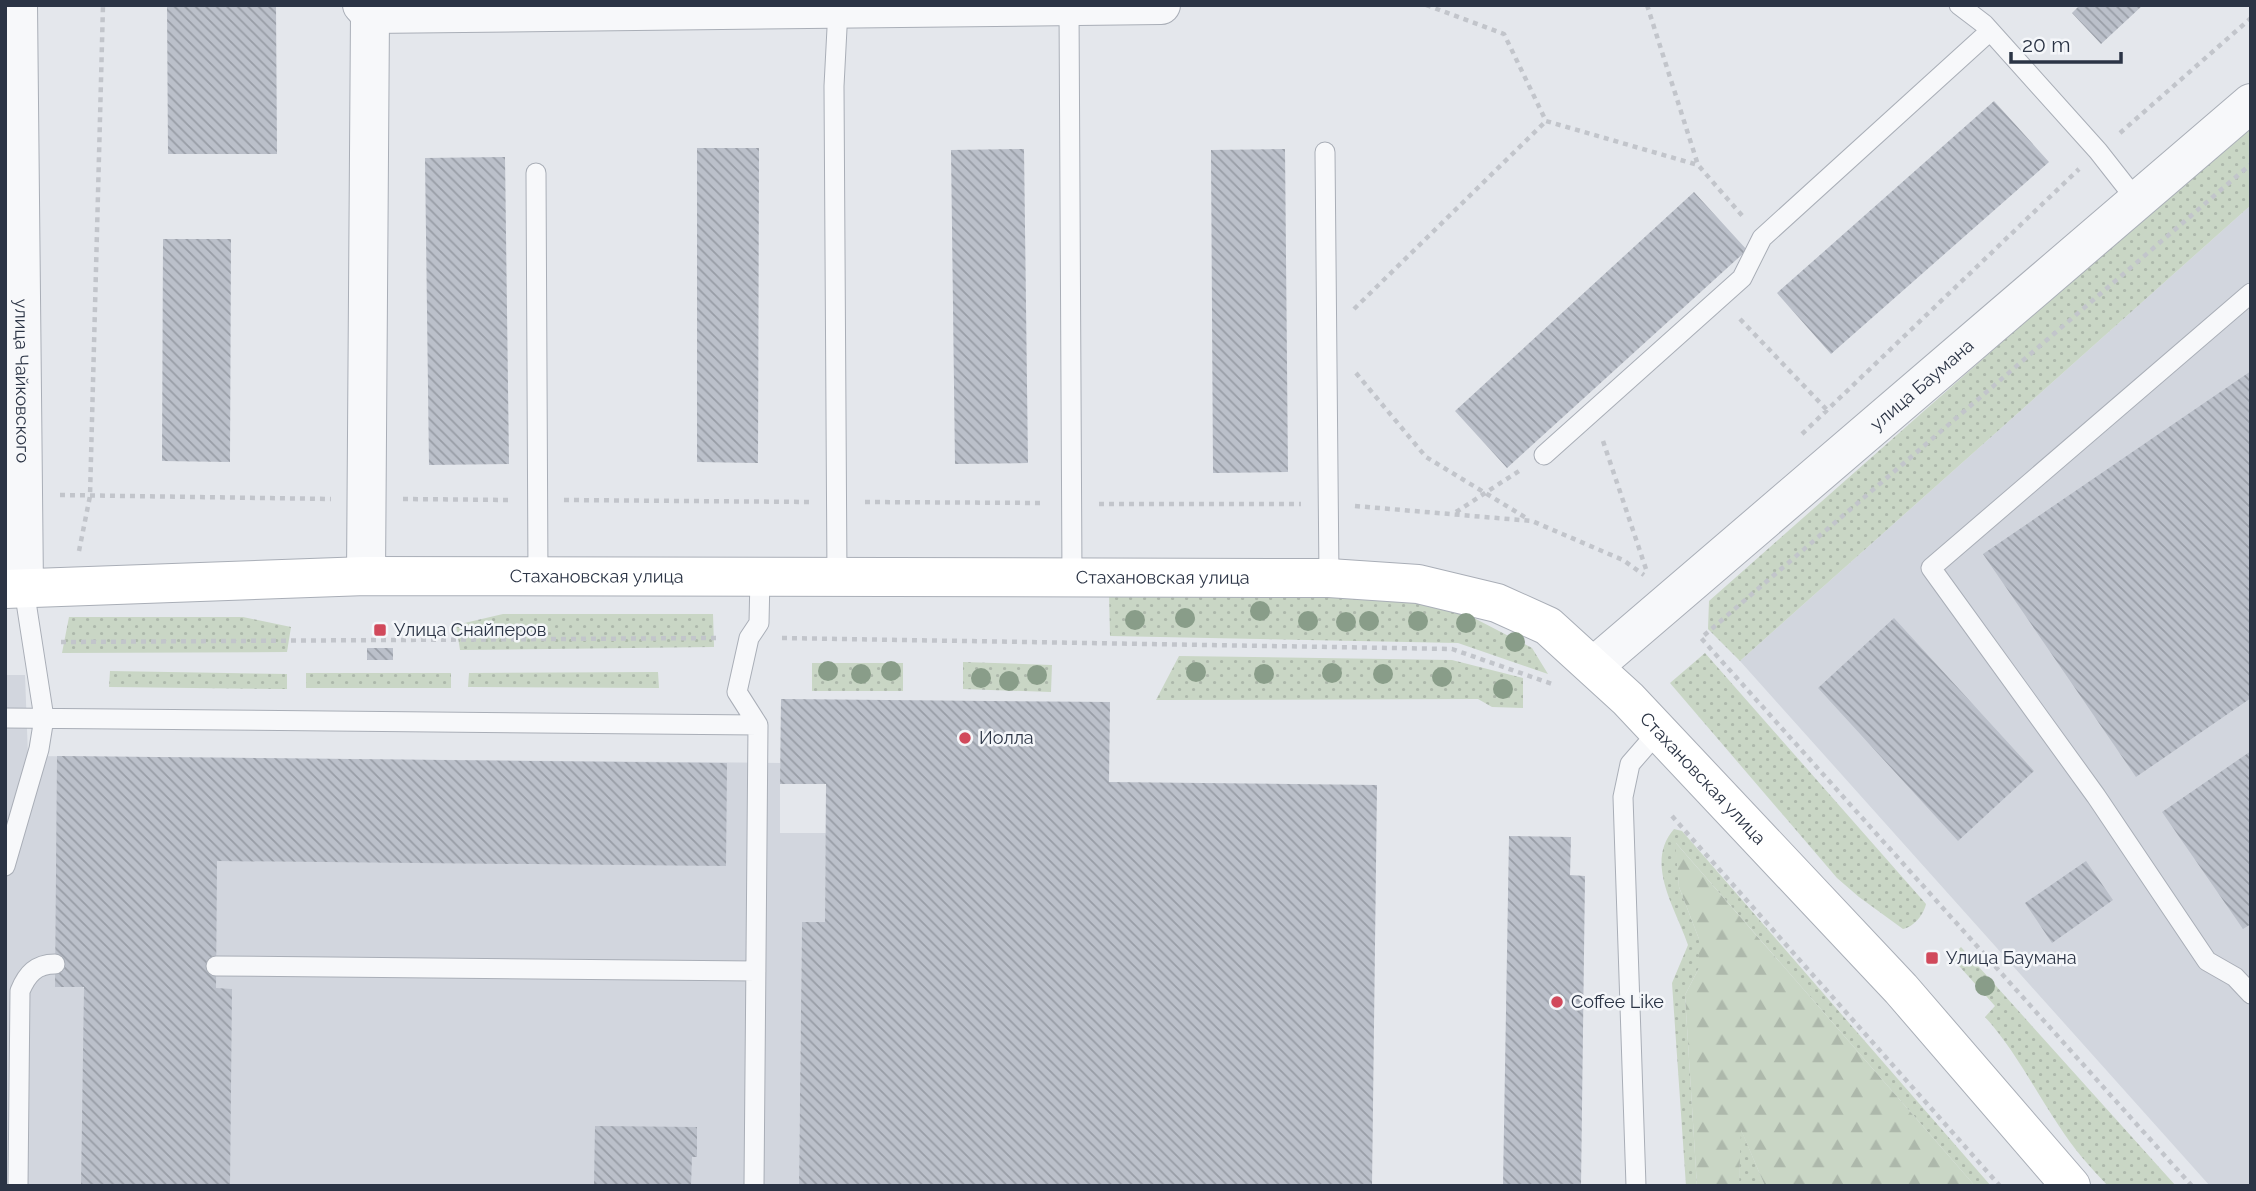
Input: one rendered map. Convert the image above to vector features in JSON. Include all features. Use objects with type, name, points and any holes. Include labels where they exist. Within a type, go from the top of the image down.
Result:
[{"type":"main road","name":"Стахановская улица","points":[[14,589],[366,576],[1329,578],[1418,584],[1497,603],[1548,626],[1594,666],[1901,989],[2071,1186]]},
{"type":"street","name":"улица Чайковского","points":[[14,589],[18,5]]},
{"type":"street","points":[[366,576],[366,9],[838,9],[1161,5]]},
{"type":"street","name":"улица Баумана","points":[[1594,666],[2251,103]]},
{"type":"lane","points":[[1959,5],[1990,31],[2098,152],[2138,202]]},
{"type":"lane","points":[[1069,6],[1072,578]]},
{"type":"lane","points":[[837,578],[834,86],[838,9]]},
{"type":"lane","points":[[1544,455],[1742,278],[1762,238],[1990,31]]},
{"type":"lane","points":[[1325,152],[1329,578]]},
{"type":"lane","points":[[536,173],[538,577]]},
{"type":"lane","points":[[2251,293],[1931,568],[2096,796],[2207,961],[2243,972],[2251,994]]},
{"type":"lane","points":[[754,1186],[758,725],[737,692],[749,638],[759,623],[760,577]]},
{"type":"lane","points":[[5,866],[39,749],[44,718],[42,690],[14,589]]},
{"type":"lane","points":[[5,718],[758,725]]},
{"type":"lane","points":[[1636,1186],[1623,797],[1630,764],[1657,733]]},
{"type":"lane","points":[[18,1186],[12,1086],[20,991],[29,974],[37,968],[55,964]]},
{"type":"lane","points":[[216,966],[756,971]]},
{"type":"path","points":[[77,558],[90,496],[103,5]]},
{"type":"path","points":[[1426,5],[1503,34],[1546,121],[1698,164]]},
{"type":"path","points":[[1647,5],[1698,164],[1762,238]]},
{"type":"path","points":[[1797,438],[2098,152],[2251,18]]},
{"type":"path","points":[[1546,121],[1326,337],[1426,457],[1532,521],[1623,560],[1649,579]]},
{"type":"path","points":[[2192,1186],[1701,638],[2251,164]]},
{"type":"path","points":[[1720,298],[1827,410]]},
{"type":"path","points":[[1593,411],[1649,579]]},
{"type":"path","points":[[1455,512],[1544,455]]},
{"type":"path","points":[[48,495],[1328,505],[1455,512],[1532,521]]},
{"type":"path","points":[[1649,579],[1659,570]]},
{"type":"path","points":[[31,645],[749,638],[1452,649],[1560,687]]},
{"type":"path","points":[[1672,816],[2000,1186]]},
{"type":"shaded area","points":[[2251,205],[2251,1186],[2210,1186],[1740,661]]},
{"type":"shaded area","points":[[5,675],[25,675],[28,756],[780,763],[780,833],[826,833],[825,922],[802,922],[799,1186],[5,1186]]},
{"type":"green space","points":[[2251,122],[2251,205],[1740,661],[1708,629],[1709,601]]},
{"type":"green space","points":[[1109,593],[1398,599],[1472,617],[1532,648],[1548,674],[1458,643],[1110,636]]},
{"type":"green space","points":[[503,614],[713,614],[714,647],[460,650],[456,625]]},
{"type":"green space","points":[[69,617],[243,617],[291,627],[287,652],[62,653]]},
{"type":"green space","points":[[1705,653],[1926,904],[1915,923],[1903,929],[1837,878],[1670,683]]},
{"type":"green space","points":[[1179,656],[1452,660],[1523,678],[1523,708],[1492,707],[1478,699],[1156,700]]},
{"type":"green space","points":[[963,662],[1052,665],[1051,692],[963,689]]},
{"type":"green space","points":[[812,663],[903,663],[903,691],[812,691]]},
{"type":"green space","points":[[110,671],[287,674],[287,689],[109,687]]},
{"type":"green space","points":[[658,672],[659,688],[468,687],[469,673]]},
{"type":"green space","points":[[306,673],[451,673],[451,688],[306,688]]},
{"type":"green space","points":[[1674,829],[1682,831],[1991,1186],[1975,1186],[1676,843],[1679,887],[1699,939],[1699,968],[1685,995],[1697,1186],[1686,1186],[1672,983],[1688,945],[1670,901],[1662,871],[1665,842]]},
{"type":"green space","points":[[1675,842],[1975,1186],[1765,1186],[1741,1130],[1739,1186],[1697,1186],[1685,995],[1699,968],[1699,939],[1679,887]]},
{"type":"green space","points":[[1961,947],[2176,1186],[2108,1186],[2095,1172],[2064,1134],[2015,1056],[1985,1017],[1995,1006],[1951,957]]},
{"type":"green space","points":[[1740,1127],[1765,1186],[1739,1186]]},
{"type":"building","points":[[167,5],[276,5],[277,154],[168,154]]},
{"type":"building","points":[[2080,5],[2143,5],[2101,44],[2072,13]]},
{"type":"building","points":[[1994,101],[2049,162],[1831,354],[1777,293]]},
{"type":"building","points":[[697,148],[759,148],[758,463],[697,462]]},
{"type":"building","points":[[1024,149],[1028,463],[955,464],[951,150]]},
{"type":"building","points":[[1285,149],[1288,472],[1213,473],[1211,150]]},
{"type":"building","points":[[505,157],[509,464],[429,465],[425,158]]},
{"type":"building","points":[[1694,192],[1747,250],[1507,468],[1455,411]]},
{"type":"building","points":[[163,239],[231,239],[230,462],[162,461]]},
{"type":"building","points":[[2251,371],[2251,698],[2136,777],[1983,554]]},
{"type":"building","points":[[1894,618],[2034,771],[1958,841],[1818,688]]},
{"type":"building","points":[[367,648],[393,648],[393,660],[367,660]]},
{"type":"building","points":[[781,699],[1110,702],[1109,782],[1377,785],[1372,1186],[799,1186],[802,922],[825,922],[826,784],[780,784]]},
{"type":"building","points":[[2251,751],[2251,924],[2243,929],[2162,812]]},
{"type":"building","points":[[57,756],[727,763],[726,866],[217,861],[216,988],[232,989],[230,1186],[81,1186],[84,987],[55,987]]},
{"type":"building","points":[[1509,836],[1571,837],[1570,875],[1585,876],[1581,1186],[1503,1186]]},
{"type":"building","points":[[2086,861],[2113,900],[2052,943],[2025,903]]},
{"type":"building","points":[[595,1126],[697,1127],[697,1157],[692,1157],[691,1186],[594,1186]]},
{"type":"place","name":"Улица Снайперов","points":[[380,630]]},
{"type":"place","name":"Иолла","points":[[965,738]]},
{"type":"place","name":"Улица Баумана","points":[[1932,958]]},
{"type":"place","name":"Coffee Like","points":[[1557,1002]]}]
